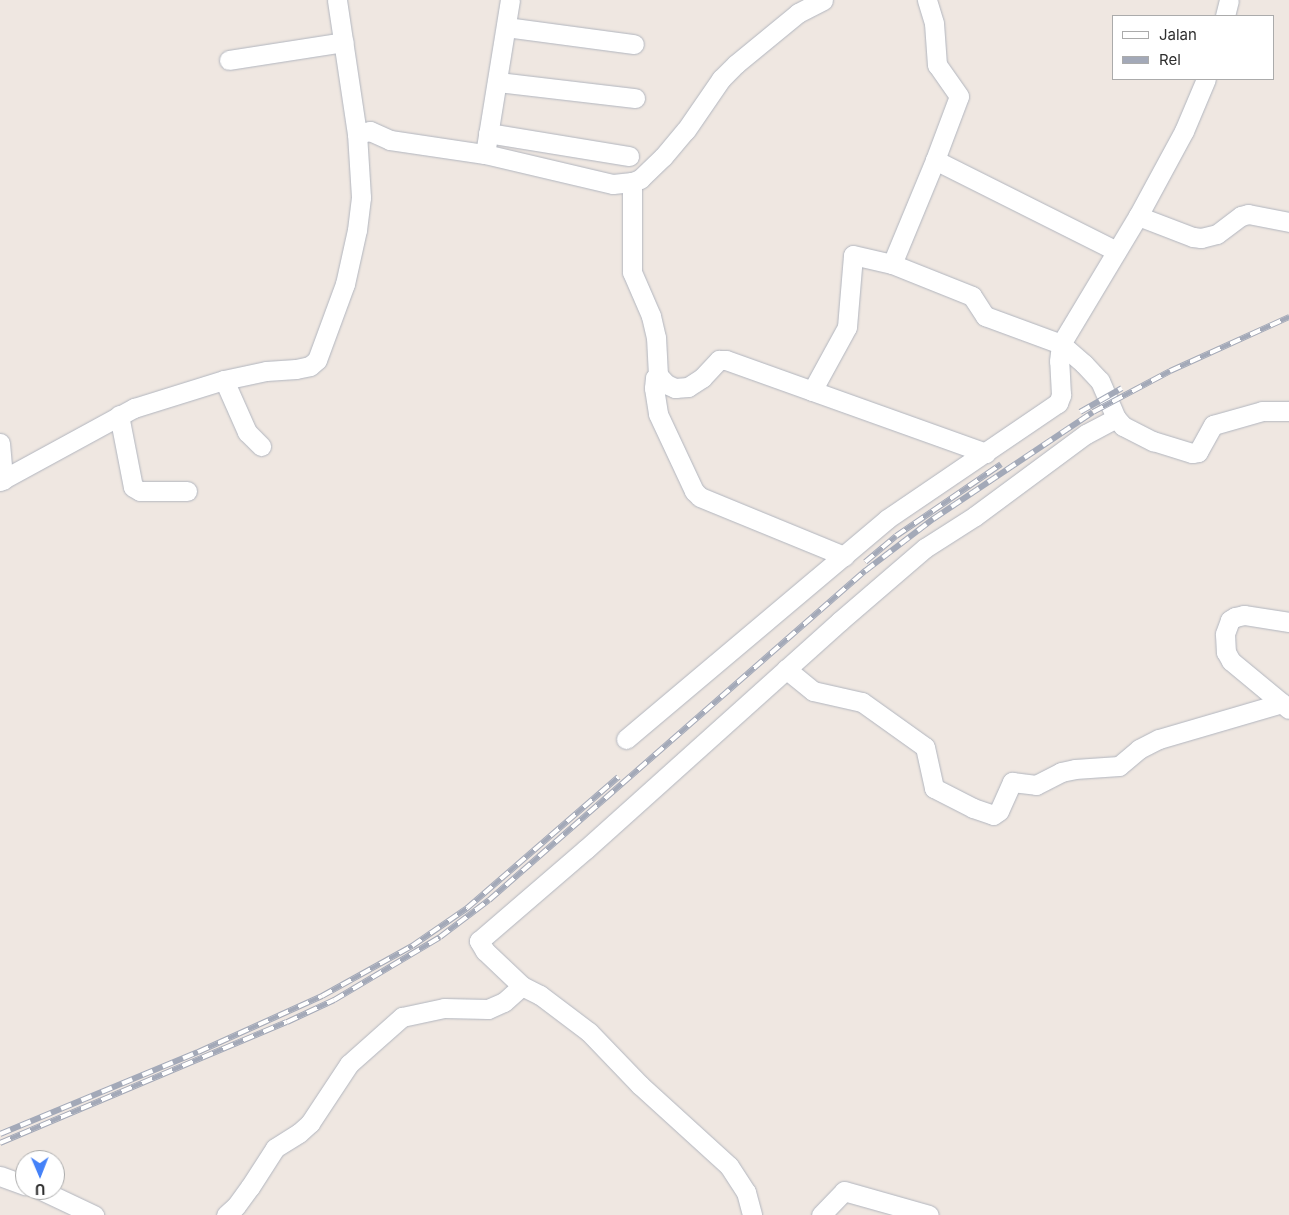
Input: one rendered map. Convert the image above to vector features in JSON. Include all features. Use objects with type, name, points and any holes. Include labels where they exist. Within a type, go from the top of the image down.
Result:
[{"type":"street","points":[[0,442],[2,481],[119,415],[161,397],[266,371],[310,366],[322,351],[345,284],[357,230],[361,197],[357,134],[336,0]]},
{"type":"street","points":[[485,154],[510,0]]},
{"type":"street","points":[[357,134],[370,131],[390,140],[485,154],[613,184],[632,182],[640,179],[686,130],[721,79],[736,64],[798,13],[823,0]]},
{"type":"street","points":[[892,264],[959,96],[937,65],[934,23],[927,0]]},
{"type":"street","points":[[1225,15],[1229,0]]},
{"type":"street","points":[[506,27],[634,44]]},
{"type":"street","points":[[229,60],[344,42]]},
{"type":"street","points":[[626,739],[887,519],[1058,403],[1061,395],[1059,361],[1061,344],[1138,216],[1184,131],[1206,80]]},
{"type":"street","points":[[498,82],[635,98]]},
{"type":"street","points":[[488,133],[629,156]]},
{"type":"street","points":[[935,160],[1118,250]]},
{"type":"street","points":[[632,182],[632,272],[654,325],[658,375],[666,384],[675,388],[688,387],[702,378],[719,360],[726,360],[986,452]]},
{"type":"street","points":[[1138,216],[1193,237],[1217,234],[1241,216],[1248,214],[1289,222]]},
{"type":"street","points":[[812,391],[847,327],[853,255],[892,264],[972,296],[985,316],[1061,344],[1084,364],[1100,382],[1116,418],[1123,426],[1153,441],[1192,453],[1198,452],[1213,424],[1262,411],[1289,411]]},
{"type":"street","points":[[658,375],[655,378],[654,388],[658,414],[694,491],[700,496],[844,556]]},
{"type":"street","points":[[224,380],[247,432],[261,446]]},
{"type":"street","points":[[119,415],[133,487],[140,491],[187,491]]},
{"type":"street","points":[[752,1215],[746,1192],[728,1166],[640,1085],[589,1032],[540,995],[522,986],[480,946],[479,940],[586,848],[786,669],[925,548],[976,516],[1086,434],[1116,418]]},
{"type":"street","points":[[1285,706],[1231,661],[1226,652],[1225,634],[1230,620],[1244,615],[1289,622]]},
{"type":"street","points":[[786,669],[813,691],[862,702],[926,747],[934,788],[973,808],[993,815],[999,811],[1012,782],[1036,785],[1068,770],[1119,766],[1138,749],[1159,739],[1285,706]]},
{"type":"street","points":[[226,1215],[236,1206],[250,1187],[275,1148],[299,1133],[310,1122],[349,1064],[402,1017],[444,1008],[488,1009],[504,1002],[522,986]]},
{"type":"street","points":[[1,1178],[15,1182]]},
{"type":"street","points":[[821,1215],[844,1191],[929,1215]]},
{"type":"street","points":[[62,1200],[94,1215]]},
{"type":"railway","points":[[0,1143],[287,1022],[334,1000],[440,937],[489,900],[865,571],[933,519],[1093,412],[1170,371],[1289,317]]},
{"type":"railway","points":[[1080,412],[1122,388]]},
{"type":"railway","points":[[865,562],[896,536],[1001,464]]},
{"type":"railway","points":[[0,1134],[198,1052],[322,996],[412,946],[467,908],[618,777]]}]
